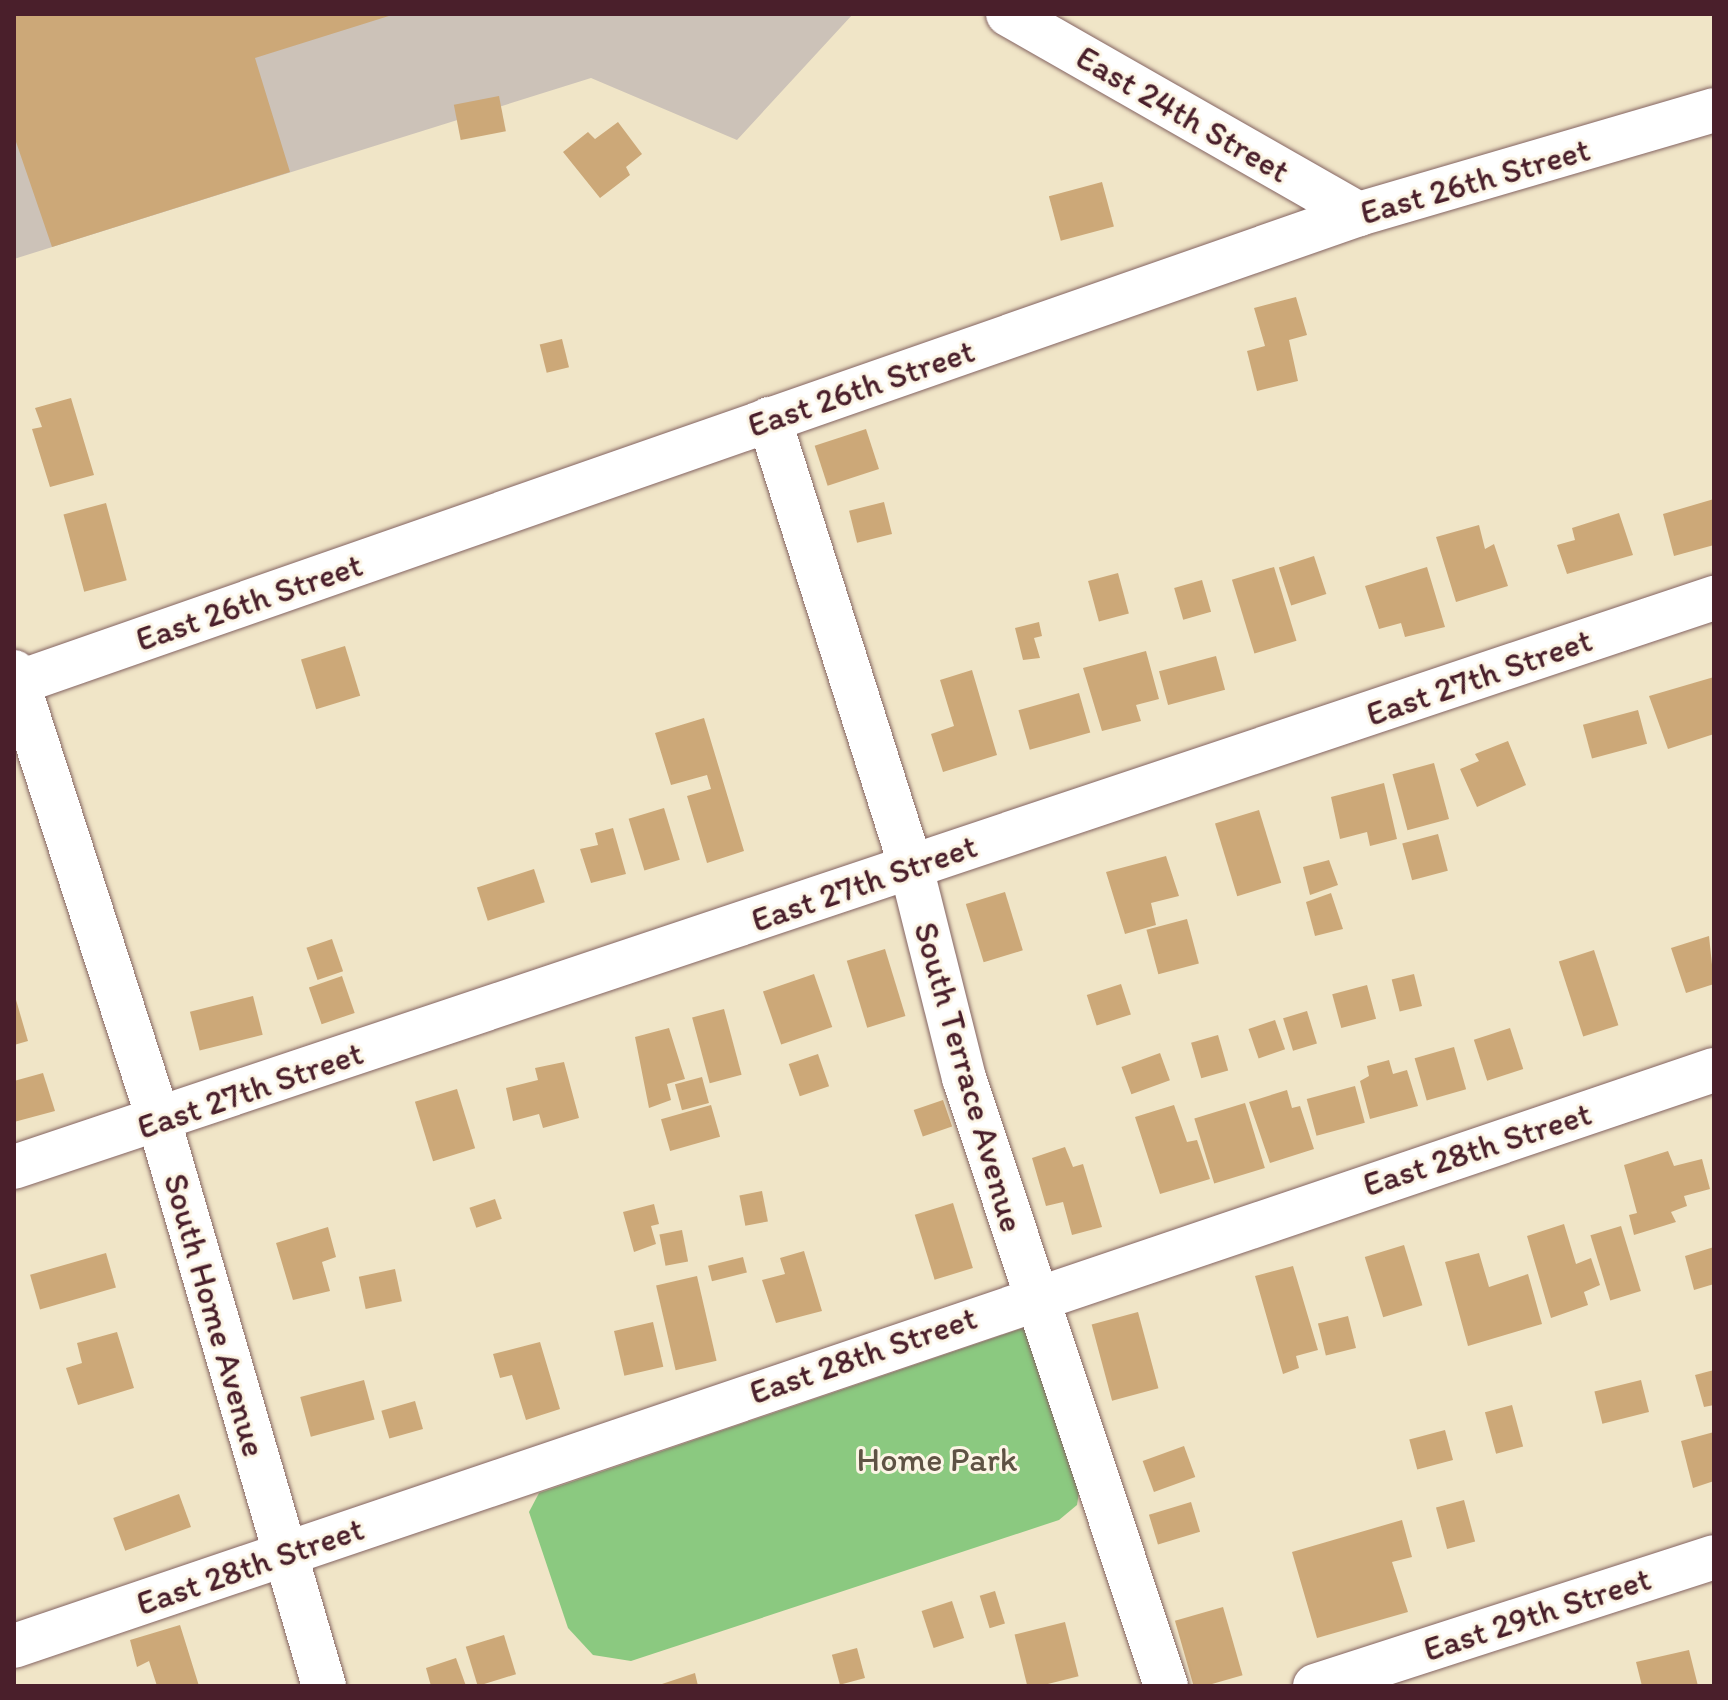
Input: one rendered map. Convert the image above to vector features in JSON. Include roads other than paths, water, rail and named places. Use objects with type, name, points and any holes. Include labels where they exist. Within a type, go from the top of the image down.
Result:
[{"type":"street","name":"East 24th Street","points":[[1008,14],[1359,214]]},
{"type":"street","name":"East 26th Street","points":[[15,680],[1359,214],[1714,110]]},
{"type":"street","name":"South Terrace Avenue","points":[[769,419],[911,867],[964,1078],[1033,1297],[1166,1686]]},
{"type":"street","name":"East 27th Street","points":[[14,1167],[159,1121],[1714,598]]},
{"type":"street","name":"South Home Avenue","points":[[15,680],[159,1121],[324,1686]]},
{"type":"street","name":"East 28th Street","points":[[14,1646],[1033,1297],[1714,1070]]},
{"type":"street","name":"East 29th Street","points":[[1315,1686],[1714,1557]]},
{"type":"park label","name":"Home Park","points":[[937,1460]]}]
